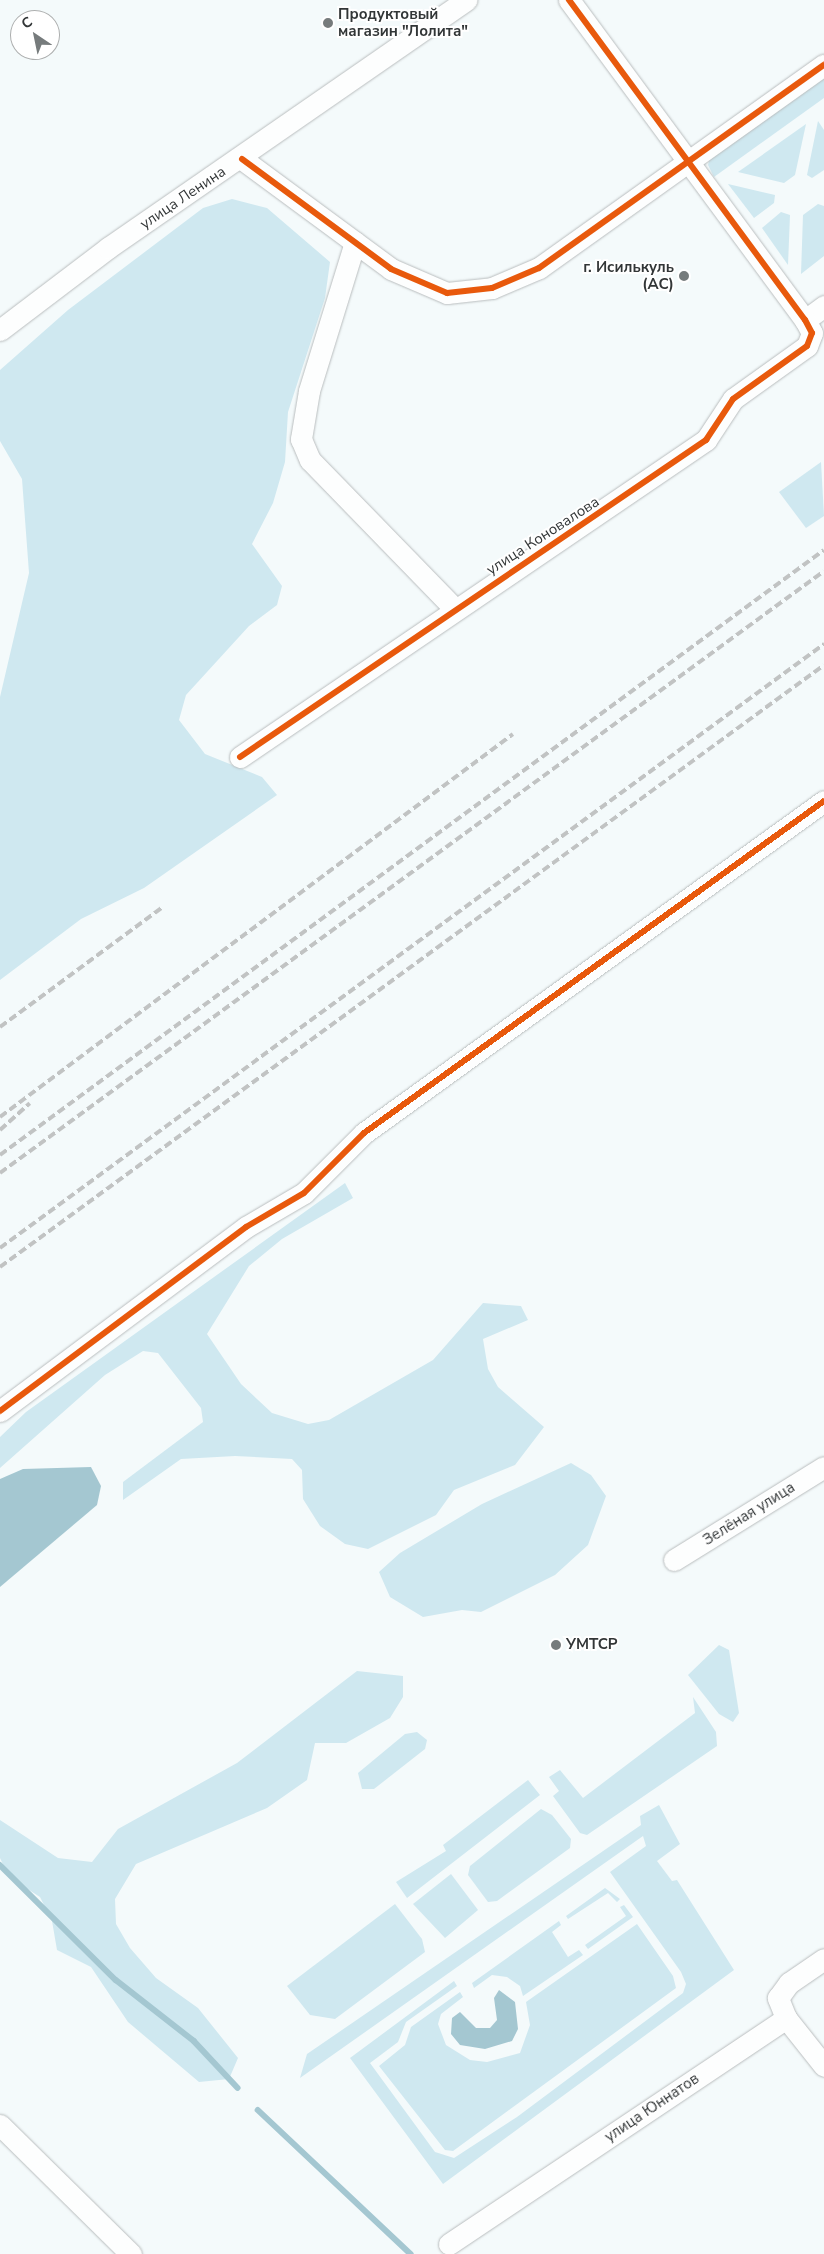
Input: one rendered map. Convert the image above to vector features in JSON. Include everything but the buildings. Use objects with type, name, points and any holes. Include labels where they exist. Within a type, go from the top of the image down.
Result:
[{"type":"street","name":"улица Ленина","points":[[0,330],[108,248],[242,159],[466,0]]},
{"type":"street","points":[[570,0],[809,326]]},
{"type":"street","points":[[242,159],[391,269],[447,293],[492,288],[539,268],[690,164],[824,65]]},
{"type":"street","points":[[355,242],[309,391],[301,439],[310,460],[455,609]]},
{"type":"street","name":"улица Коновалова","points":[[240,757],[706,440],[732,399],[807,346],[809,326],[824,306]]},
{"type":"street","points":[[0,1411],[246,1227],[304,1193],[364,1133],[824,801]]},
{"type":"street","name":"Зелёная улица","points":[[674,1560],[824,1467]]},
{"type":"street","points":[[824,1959],[789,1983],[778,1998],[786,2018],[824,2066]]},
{"type":"street","name":"улица Юннатов","points":[[449,2244],[786,2018]]},
{"type":"street","points":[[0,2125],[131,2254]]},
{"type":"shaded area","points":[[824,73],[824,98],[714,177],[708,165],[711,154]]},
{"type":"shaded area","points":[[818,121],[824,130],[824,170],[812,178],[807,175]]},
{"type":"shaded area","points":[[806,124],[795,175],[784,183],[738,172]]},
{"type":"shaded area","points":[[728,184],[775,195],[774,203],[754,218]]},
{"type":"shaded area","points":[[232,199],[267,208],[330,262],[325,298],[288,412],[285,462],[273,503],[252,544],[282,586],[277,605],[249,626],[186,695],[179,720],[205,754],[262,777],[277,795],[144,888],[81,919],[0,980],[0,697],[29,573],[22,479],[0,441],[0,370],[68,310],[203,208]]},
{"type":"shaded area","points":[[818,204],[824,206],[824,256],[801,274],[803,215]]},
{"type":"shaded area","points":[[781,212],[790,215],[788,265],[762,228]]},
{"type":"shaded area","points":[[821,462],[824,516],[806,528],[779,492]]},
{"type":"shaded area","points":[[345,1183],[353,1198],[282,1239],[249,1266],[207,1334],[241,1384],[272,1413],[308,1424],[329,1420],[433,1360],[483,1303],[521,1306],[528,1320],[483,1339],[488,1369],[498,1387],[544,1427],[515,1465],[454,1490],[436,1515],[368,1549],[345,1544],[320,1526],[303,1499],[302,1470],[292,1459],[235,1456],[181,1459],[123,1500],[123,1482],[203,1422],[201,1408],[158,1353],[143,1351],[105,1375],[0,1468],[0,1437],[26,1412]]},
{"type":"shaded area","points":[[571,1463],[591,1475],[606,1496],[588,1545],[555,1575],[481,1612],[462,1610],[423,1617],[390,1597],[379,1572],[400,1553],[482,1504]]},
{"type":"shaded area","points":[[91,1467],[101,1486],[97,1505],[0,1587],[0,1479],[23,1469]]},
{"type":"shaded area","points":[[719,1645],[729,1650],[739,1713],[733,1722],[719,1714],[688,1675]]},
{"type":"shaded area","points":[[357,1671],[403,1676],[403,1697],[390,1718],[346,1743],[315,1743],[307,1780],[267,1808],[136,1864],[115,1899],[116,1924],[130,1948],[156,1978],[198,2008],[238,2058],[229,2079],[199,2082],[128,2022],[91,1967],[57,1950],[52,1921],[40,1897],[9,1877],[0,1858],[0,1820],[58,1858],[92,1862],[118,1829],[237,1763]]},
{"type":"shaded area","points":[[693,1697],[716,1732],[717,1746],[587,1835],[580,1833],[553,1796],[559,1791],[549,1777],[560,1770],[583,1798],[695,1713]]},
{"type":"shaded area","points":[[417,1732],[427,1740],[425,1749],[374,1789],[362,1789],[358,1773],[405,1734]]},
{"type":"shaded area","points":[[528,1780],[540,1795],[407,1898],[396,1882],[446,1851],[443,1845]]},
{"type":"shaded area","points":[[659,1805],[680,1844],[657,1861],[672,1881],[677,1880],[734,1970],[443,2184],[350,2058],[454,1981],[457,1986],[406,2022],[398,2042],[370,2063],[435,2152],[454,2158],[517,2117],[683,1993],[686,1984],[681,1972],[610,1872],[646,1846],[643,1836],[300,2078],[307,2054],[641,1825],[640,1816]]},
{"type":"shaded area","points":[[541,1809],[552,1815],[571,1839],[570,1848],[497,1901],[488,1902],[468,1875],[470,1866]]},
{"type":"shaded area","points":[[451,1874],[478,1910],[445,1938],[413,1904]]},
{"type":"shaded area","points":[[605,1888],[620,1899],[617,1902],[608,1893],[568,1919],[566,1916]]},
{"type":"shaded area","points":[[395,1904],[422,1939],[425,1952],[335,2019],[310,2015],[287,1986]]},
{"type":"shaded area","points":[[624,1905],[633,1917],[588,1949],[585,1945],[626,1916],[620,1907]]},
{"type":"shaded area","points":[[559,1921],[561,1925],[552,1932],[568,1957],[579,1950],[583,1955],[523,1996],[520,1986],[507,1977],[492,1975],[474,1988],[472,1983]]},
{"type":"shaded area","points":[[637,1924],[673,1976],[676,1988],[453,2151],[445,2150],[379,2066],[405,2045],[411,2027],[460,1992],[463,1997],[441,2014],[438,2024],[446,2045],[470,2060],[487,2062],[520,2053],[530,2025],[526,2002]]},
{"type":"shaded area","points":[[499,1990],[515,2002],[518,2029],[512,2041],[485,2049],[460,2045],[451,2034],[452,2018],[460,2012],[476,2028],[490,2028],[497,2020],[494,1998]]},
{"type":"waterway","points":[[0,1865],[116,1980],[194,2041],[238,2088]]},
{"type":"waterway","points":[[258,2110],[411,2254]]},
{"type":"railway","points":[[0,1155],[824,550]]},
{"type":"railway","points":[[0,1173],[824,571]]},
{"type":"railway","points":[[0,1248],[824,644]]},
{"type":"railway","points":[[0,1267],[824,665]]},
{"type":"railway","points":[[0,1117],[513,734]]},
{"type":"railway","points":[[0,1027],[163,907]]},
{"type":"railway","points":[[0,1130],[30,1103]]},
{"type":"cycle path","points":[[240,757],[706,440],[733,399],[807,346],[812,333],[805,320],[569,0]]},
{"type":"cycle path","points":[[242,159],[391,269],[447,293],[492,288],[539,268],[824,65]]},
{"type":"cycle path","points":[[0,1411],[246,1227],[304,1193],[364,1133],[824,801]]},
{"type":"place","name":"Продуктовый магазин \"Лолита\"","points":[[328,23]]},
{"type":"place","name":"г. Исилькуль (АС)","points":[[684,276]]},
{"type":"place","name":"УМТСР","points":[[556,1645]]}]
